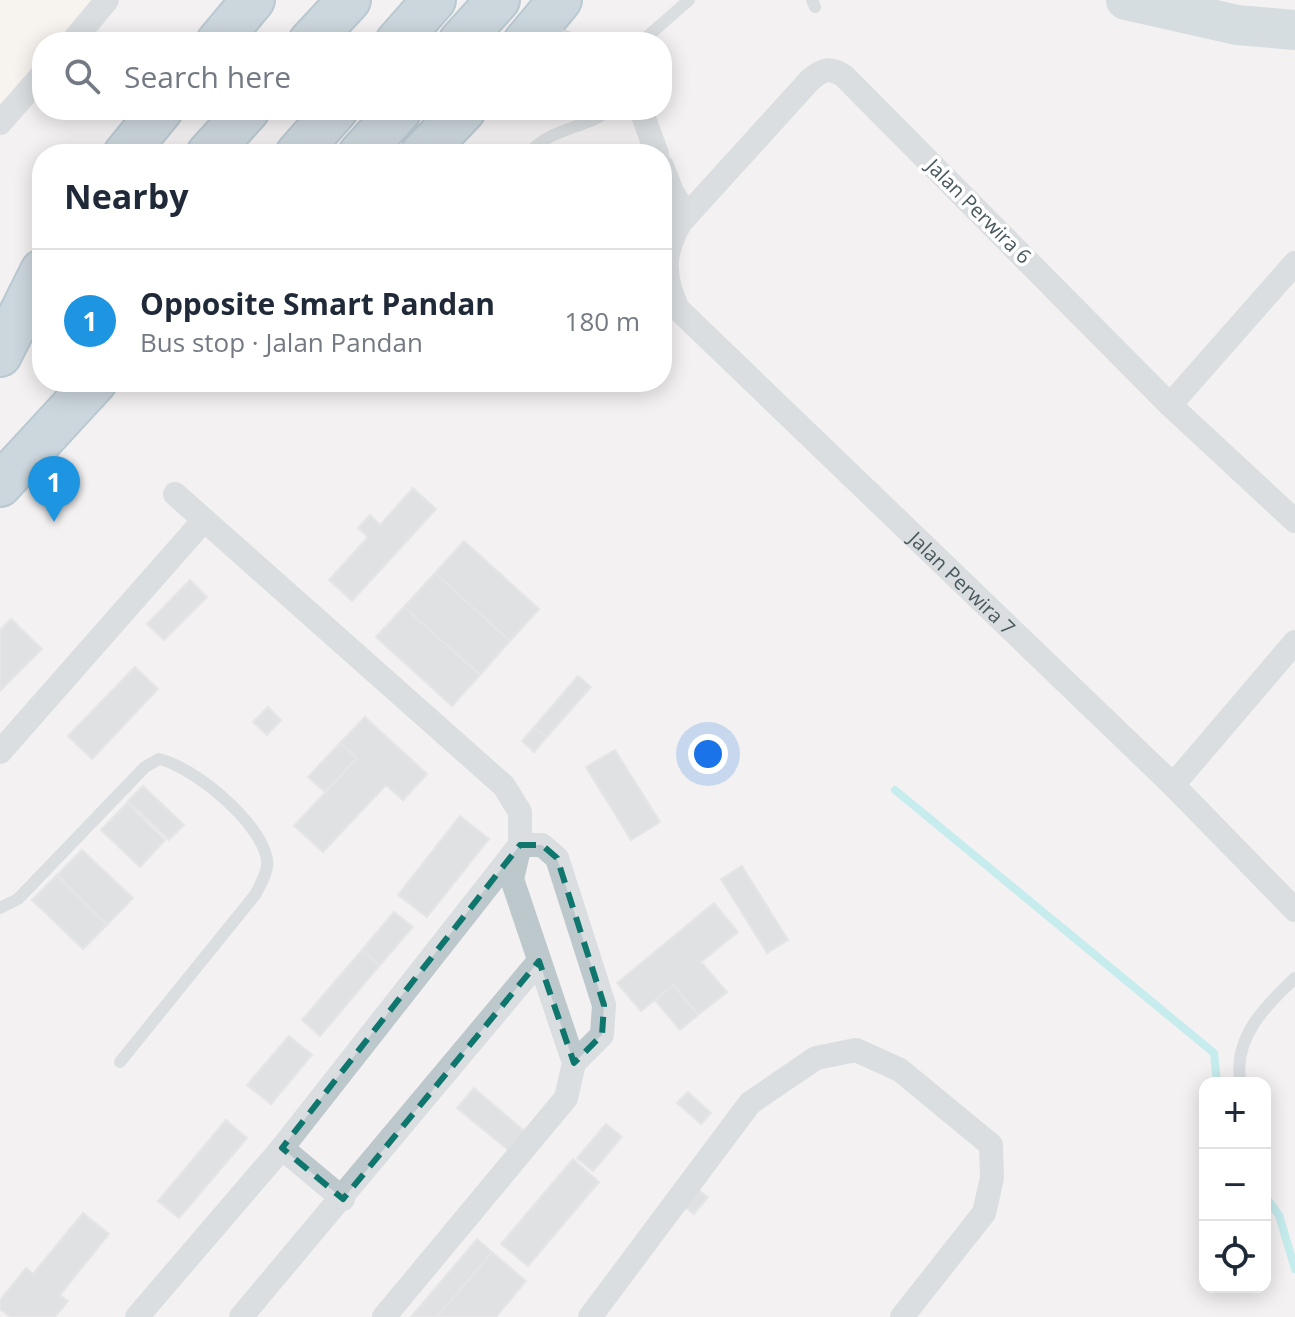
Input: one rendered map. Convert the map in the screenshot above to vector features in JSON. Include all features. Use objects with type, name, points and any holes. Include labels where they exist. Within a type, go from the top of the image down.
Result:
[{"type":"highway","points":[[226,32],[253,0]]},
{"type":"highway","points":[[319,32],[349,0]]},
{"type":"highway","points":[[406,32],[434,0]]},
{"type":"highway","points":[[469,32],[498,0]]},
{"type":"highway","points":[[133,144],[153,120]]},
{"type":"highway","points":[[217,144],[239,120]]},
{"type":"highway","points":[[306,144],[327,120]]},
{"type":"highway","points":[[369,144],[391,120]]},
{"type":"highway","points":[[432,144],[454,120]]},
{"type":"highway","points":[[0,355],[32,291]]},
{"type":"highway","points":[[0,383],[32,348]]},
{"type":"highway","points":[[0,485],[88,392]]},
{"type":"main road","points":[[1126,0],[1237,25],[1295,30]]},
{"type":"street","points":[[80,32],[107,0]]},
{"type":"street","name":"Jalan Perwira 6","points":[[672,236],[687,215],[810,80],[822,70],[833,70],[844,76],[987,218],[1170,405],[1295,521]]},
{"type":"street","points":[[0,123],[32,86]]},
{"type":"street","points":[[645,120],[653,144]]},
{"type":"street","points":[[672,192],[687,215]]},
{"type":"street","points":[[1170,405],[1295,263]]},
{"type":"street","name":"Jalan Perwira 7","points":[[672,292],[678,309],[1173,785],[1295,910]]},
{"type":"street","points":[[175,494],[504,786],[520,812],[520,845],[512,879],[574,1063],[566,1098],[384,1317]]},
{"type":"street","points":[[0,752],[204,520]]},
{"type":"street","points":[[1173,785],[1295,642]]},
{"type":"street","points":[[520,845],[542,845],[557,858],[604,1005],[602,1035],[574,1063]]},
{"type":"street","points":[[137,1317],[282,1148],[520,845]]},
{"type":"street","points":[[241,1317],[343,1199],[539,961]]},
{"type":"street","points":[[590,1317],[750,1103],[816,1058],[856,1050],[900,1070],[991,1145],[992,1178],[984,1213],[902,1317]]},
{"type":"street","points":[[282,1148],[343,1199]]},
{"type":"lane","points":[[652,32],[689,0]]},
{"type":"lane","points":[[535,144],[594,120]]},
{"type":"lane","points":[[0,908],[18,899],[145,767],[159,759],[173,762],[252,825],[263,842],[268,864],[255,895],[120,1062]]},
{"type":"lane","points":[[1240,1077],[1237,1061],[1242,1041],[1295,978]]},
{"type":"highlighted area","points":[[520,845],[542,845],[557,858],[604,1005],[602,1035],[574,1063],[539,961],[343,1199],[282,1148]]},
{"type":"shaded area","points":[[0,0],[100,0],[73,32],[32,32],[32,80],[0,117]]},
{"type":"building","points":[[413,488],[436,509],[352,601],[329,580],[368,537],[358,528],[370,515],[380,525]]},
{"type":"building","points":[[464,541],[539,609],[510,641],[435,573]]},
{"type":"building","points":[[435,573],[510,641],[480,675],[404,607]]},
{"type":"building","points":[[190,580],[207,597],[164,640],[147,624]]},
{"type":"building","points":[[404,607],[480,675],[452,706],[376,637]]},
{"type":"building","points":[[11,619],[42,649],[0,691],[0,630]]},
{"type":"building","points":[[135,667],[158,689],[92,759],[68,736]]},
{"type":"building","points":[[578,676],[591,687],[547,737],[534,727]]},
{"type":"building","points":[[268,707],[281,720],[267,735],[253,722]]},
{"type":"building","points":[[365,717],[427,774],[403,800],[386,785],[323,852],[294,826],[357,758],[340,743]]},
{"type":"building","points":[[534,727],[547,737],[534,752],[522,741]]},
{"type":"building","points":[[340,743],[357,758],[325,792],[308,777]]},
{"type":"building","points":[[615,750],[660,822],[631,840],[586,767]]},
{"type":"building","points":[[143,786],[184,825],[169,840],[128,801]]},
{"type":"building","points":[[127,803],[165,840],[140,867],[101,830]]},
{"type":"building","points":[[460,816],[489,839],[427,917],[398,895]]},
{"type":"building","points":[[82,850],[133,898],[107,925],[57,875]]},
{"type":"building","points":[[742,866],[788,940],[767,953],[721,879]]},
{"type":"building","points":[[57,875],[107,925],[83,949],[32,900]]},
{"type":"building","points":[[714,903],[738,932],[701,962],[727,992],[698,1015],[673,985],[641,1011],[617,983]]},
{"type":"building","points":[[394,912],[413,927],[380,965],[362,950]]},
{"type":"building","points":[[362,950],[380,965],[320,1036],[302,1020]]},
{"type":"building","points":[[673,985],[698,1015],[680,1030],[655,1000]]},
{"type":"building","points":[[289,1036],[312,1055],[271,1104],[247,1085]]},
{"type":"building","points":[[474,1088],[529,1135],[513,1154],[457,1108]]},
{"type":"building","points":[[688,1092],[711,1113],[701,1124],[677,1103]]},
{"type":"building","points":[[226,1120],[247,1138],[179,1218],[158,1201]]},
{"type":"building","points":[[606,1124],[622,1137],[593,1171],[577,1158]]},
{"type":"building","points":[[573,1159],[599,1182],[528,1266],[501,1244]]},
{"type":"building","points":[[693,1186],[708,1197],[694,1214],[680,1203]]},
{"type":"building","points":[[83,1213],[109,1234],[60,1295],[68,1301],[55,1317],[10,1317],[0,1309],[0,1300],[26,1268],[33,1274]]},
{"type":"building","points":[[477,1239],[492,1252],[437,1317],[411,1317]]},
{"type":"building","points":[[492,1252],[526,1281],[496,1317],[437,1317]]},
{"type":"waterway","points":[[895,790],[1214,1053],[1216,1077]]},
{"type":"waterway","points":[[1271,1204],[1279,1215],[1295,1269]]},
{"type":"place","name":"Opposite Smart Pandan","points":[[54,522]]}]
